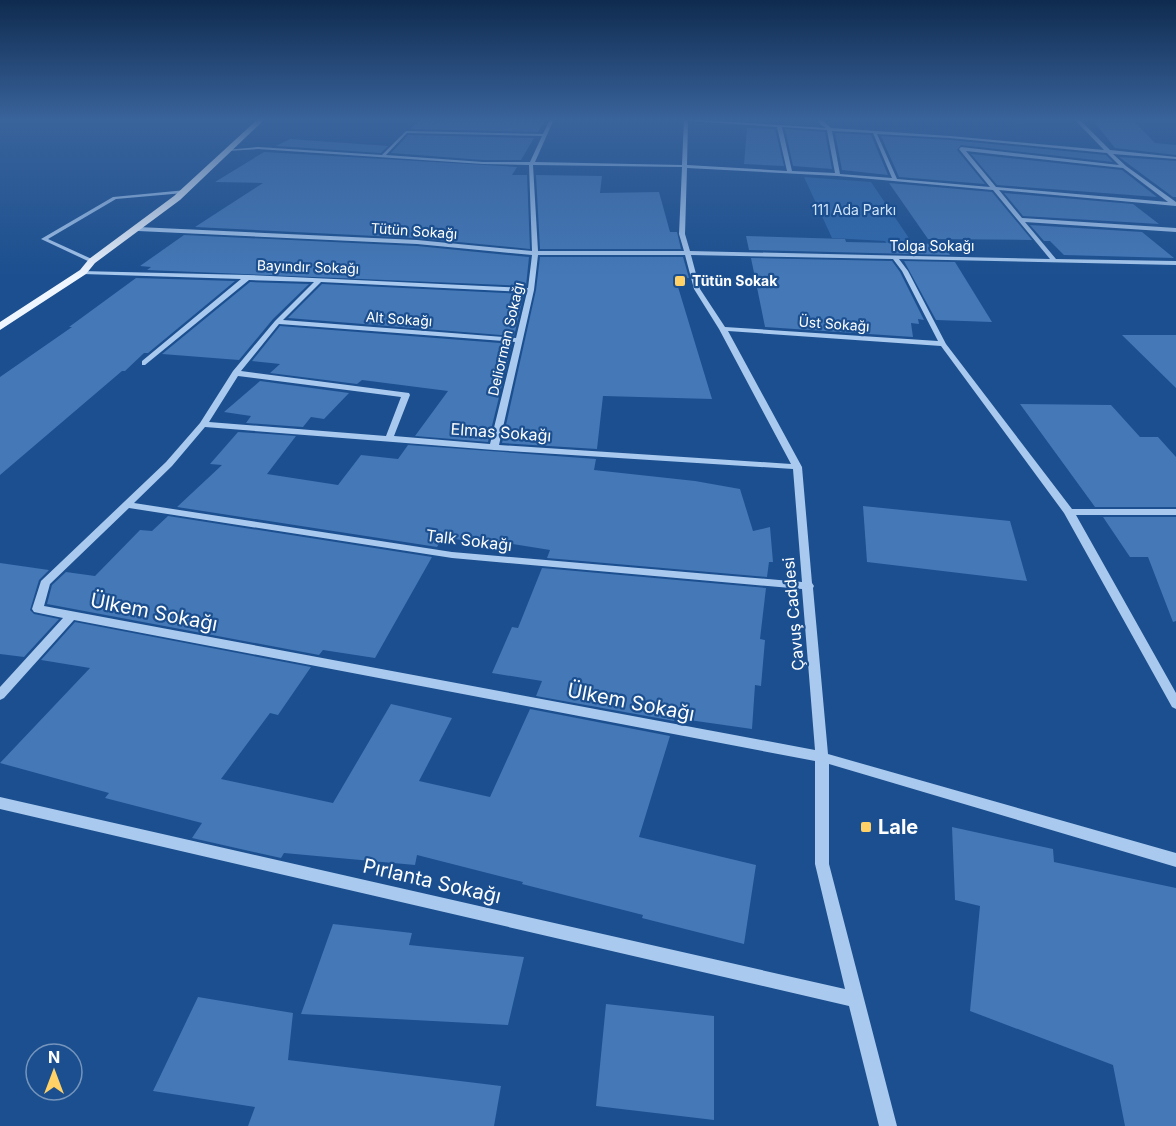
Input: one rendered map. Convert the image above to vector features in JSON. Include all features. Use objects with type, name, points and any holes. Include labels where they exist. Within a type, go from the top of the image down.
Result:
[{"type":"main road","points":[[0,327],[83,272],[92,261],[138,229],[204,172]]},
{"type":"street","name":"Deliorman Sokağı","points":[[494,447],[531,290],[535,253],[531,172]]},
{"type":"street","name":"Çavuş Caddesi","points":[[686,172],[682,234],[697,289],[723,329],[797,466],[800,523],[808,586],[822,758],[822,864],[888,1126]]},
{"type":"street","points":[[783,172],[1176,205]]},
{"type":"street","points":[[837,172],[838,176]]},
{"type":"street","points":[[891,172],[895,180]]},
{"type":"street","points":[[980,172],[1054,260]]},
{"type":"street","points":[[1131,172],[1176,205]]},
{"type":"street","points":[[92,261],[44,239],[115,198],[184,191]]},
{"type":"street","points":[[1020,220],[1176,230]]},
{"type":"street","name":"Tütün Sokağı","points":[[138,229],[406,242],[535,253],[688,253]]},
{"type":"street","name":"Tolga Sokağı","points":[[688,253],[1176,263]]},
{"type":"street","points":[[895,258],[905,271],[942,344],[1069,512],[1176,704]]},
{"type":"street","name":"Bayındır Sokağı","points":[[83,272],[531,290]]},
{"type":"street","points":[[145,363],[248,277]]},
{"type":"street","name":"Ülkem Sokağı","points":[[319,280],[277,322],[236,373],[203,424],[169,464],[45,583],[38,609],[822,758],[1176,860]]},
{"type":"street","name":"Alt Sokağı","points":[[277,322],[519,340]]},
{"type":"street","name":"Üst Sokağı","points":[[723,329],[942,344]]},
{"type":"street","points":[[236,373],[406,395],[389,438]]},
{"type":"street","name":"Elmas Sokağı","points":[[203,424],[494,447],[797,466]]},
{"type":"street","name":"Talk Sokağı","points":[[128,505],[452,555],[808,586]]},
{"type":"street","points":[[1069,512],[1176,512]]},
{"type":"street","name":"Ülkem Sokağı","points":[[3,688],[71,616]]},
{"type":"street","name":"Pırlanta Sokağı","points":[[0,803],[855,999]]},
{"type":"green space","name":"111 Ada Parkı","points":[[804,177],[871,182],[919,253],[892,253],[885,241],[832,238]]},
{"type":"building","points":[[232,172],[514,172],[512,175],[527,175],[530,249],[417,238],[195,227],[263,183],[215,182]]},
{"type":"building","points":[[856,172],[887,172],[888,175]]},
{"type":"building","points":[[897,172],[975,172],[985,184],[899,177]]},
{"type":"building","points":[[986,172],[1124,172],[1157,197],[997,185]]},
{"type":"building","points":[[1139,172],[1176,172],[1176,197]]},
{"type":"building","points":[[536,175],[602,176],[600,193],[659,192],[670,232],[677,232],[681,249],[540,249]]},
{"type":"building","points":[[889,183],[992,192],[1032,240],[928,239]]},
{"type":"building","points":[[1004,193],[1133,204],[1159,224],[1023,216]]},
{"type":"building","points":[[1030,225],[1142,232],[1174,258],[1064,255],[1050,241],[1044,241]]},
{"type":"building","points":[[184,235],[417,246],[529,257],[526,286],[147,270],[151,267],[140,266]]},
{"type":"building","points":[[746,236],[845,239],[846,242],[943,244],[950,255],[749,250]]},
{"type":"building","points":[[540,257],[683,257],[689,278],[675,277],[712,399],[603,396],[597,449],[502,443],[536,290]]},
{"type":"building","points":[[751,258],[892,261],[924,320],[918,319],[919,324],[911,323],[913,337],[765,327]]},
{"type":"building","points":[[904,261],[955,262],[992,322],[936,320]]},
{"type":"building","points":[[136,278],[235,281],[148,353],[144,353],[125,371],[122,371],[0,475],[0,377],[72,327],[69,327]]},
{"type":"building","points":[[250,282],[309,284],[273,319],[239,360],[162,354]]},
{"type":"building","points":[[322,284],[524,294],[514,336],[288,318]]},
{"type":"building","points":[[280,326],[512,344],[488,442],[415,436],[448,391],[362,380],[357,384],[270,373],[280,364],[252,361]]},
{"type":"building","points":[[1122,335],[1176,335],[1176,388]]},
{"type":"building","points":[[260,381],[349,393],[324,419],[311,417],[303,427],[246,423],[251,416],[224,412]]},
{"type":"building","points":[[1020,404],[1111,405],[1140,437],[1158,437],[1176,457],[1176,507],[1095,507]]},
{"type":"building","points":[[238,432],[296,436],[267,474],[338,485],[361,455],[398,459],[408,445],[596,459],[594,470],[695,481],[740,489],[753,531],[770,527],[773,562],[769,562],[767,577],[547,558],[550,550],[470,537],[468,541],[443,537],[437,547],[177,507],[222,465],[210,464]]},
{"type":"building","points":[[863,506],[1010,521],[1027,581],[867,562]]},
{"type":"building","points":[[168,516],[432,557],[375,658],[323,650],[319,655],[47,604],[52,585],[66,572],[95,576],[140,530],[152,531]]},
{"type":"building","points":[[1103,517],[1176,517],[1176,621],[1173,622],[1148,557],[1130,557]]},
{"type":"building","points":[[0,563],[49,570],[39,580],[30,610],[34,614],[59,619],[24,657],[0,654]]},
{"type":"building","points":[[542,568],[766,588],[760,639],[765,640],[761,686],[755,685],[752,729],[675,718],[674,721],[536,696],[542,681],[492,673],[512,627],[518,628]]},
{"type":"building","points":[[75,622],[311,667],[278,715],[270,713],[221,779],[333,803],[391,704],[452,718],[419,781],[490,797],[530,709],[670,736],[639,837],[756,865],[744,944],[417,855],[415,865],[284,853],[281,858],[192,838],[202,823],[105,798],[109,793],[0,763],[90,668],[41,660]]},
{"type":"building","points":[[952,827],[1053,849],[1054,862],[1176,888],[1176,1126],[1125,1126],[1113,1065],[970,1011],[980,906],[955,900]]},
{"type":"building","points":[[333,924],[412,933],[409,945],[524,957],[508,1025],[301,1014]]},
{"type":"building","points":[[198,997],[293,1013],[288,1060],[501,1086],[494,1126],[248,1126],[255,1107],[153,1091]]},
{"type":"building","points":[[606,1004],[714,1016],[714,1120],[596,1106]]},
{"type":"place","name":"Tütün Sokak","points":[[680,281]]},
{"type":"place","name":"Lale","points":[[866,827]]}]
